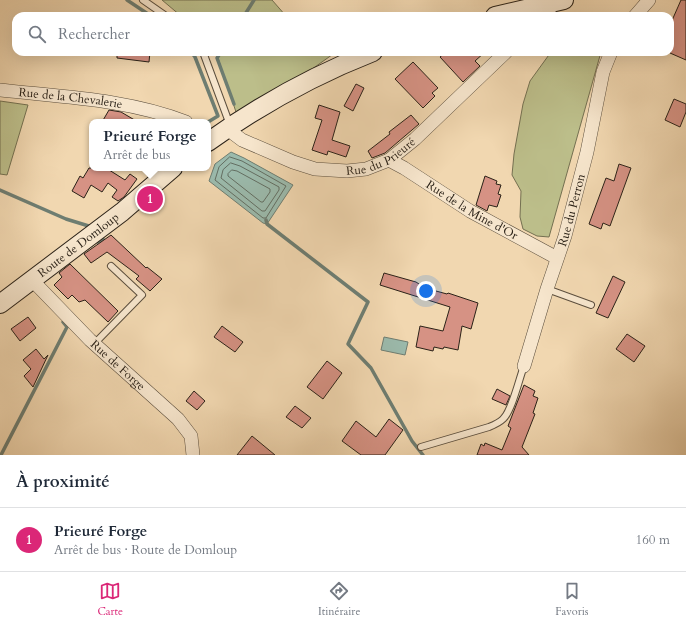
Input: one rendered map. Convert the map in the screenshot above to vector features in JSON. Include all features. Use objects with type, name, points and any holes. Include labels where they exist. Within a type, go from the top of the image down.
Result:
[{"type":"street","points":[[638,12],[649,0]]},
{"type":"street","points":[[518,12],[553,6]]},
{"type":"street","points":[[211,139],[269,101],[297,86],[363,56]]},
{"type":"street","name":"Rue du Prieuré","points":[[230,126],[234,134],[242,140],[293,162],[315,169],[346,171],[366,168],[389,160],[415,139],[502,56]]},
{"type":"street","name":"Rue du Perron","points":[[524,366],[547,289],[565,236],[587,152],[603,72],[609,56]]},
{"type":"street","name":"Rue de la Chevalerie","points":[[0,90],[134,106],[178,119]]},
{"type":"street","name":"Rue de la Mine d'Or","points":[[389,160],[404,168],[470,211],[557,258]]},
{"type":"street","name":"Route de Domloup","points":[[0,304],[122,212],[170,171]]},
{"type":"street","name":"Rue de Forge","points":[[32,280],[94,344],[178,419],[191,436],[193,455]]},
{"type":"lane","points":[[143,0],[160,12]]},
{"type":"lane","points":[[204,56],[230,126]]},
{"type":"lane","points":[[94,344],[142,295],[111,266]]},
{"type":"lane","points":[[547,289],[591,305]]},
{"type":"lane","points":[[421,447],[497,424],[504,418],[510,408],[524,366]]},
{"type":"green space","points":[[162,0],[272,0],[282,12],[176,12]]},
{"type":"green space","points":[[217,56],[330,56],[239,121]]},
{"type":"green space","points":[[548,56],[600,56],[549,237],[537,236],[523,229],[520,217],[521,191],[512,175],[514,154],[523,104],[530,81]]},
{"type":"green space","points":[[0,101],[28,105],[7,175],[0,174]]},
{"type":"water","points":[[231,152],[293,185],[267,224],[263,223],[209,181],[215,164]]},
{"type":"water","points":[[384,337],[408,342],[405,355],[381,350]]},
{"type":"building","points":[[681,0],[686,0],[686,60],[674,55],[674,16]]},
{"type":"building","points":[[117,56],[150,56],[149,62],[117,58]]},
{"type":"building","points":[[481,56],[475,61],[480,66],[463,82],[440,57]]},
{"type":"building","points":[[413,62],[438,88],[432,93],[435,96],[423,108],[395,79]]},
{"type":"building","points":[[356,84],[364,88],[353,111],[344,106]]},
{"type":"building","points":[[674,99],[686,104],[686,112],[680,127],[665,120]]},
{"type":"building","points":[[319,105],[340,112],[332,140],[350,146],[346,157],[328,151],[327,155],[312,150],[322,120],[315,118]]},
{"type":"building","points":[[109,110],[121,112],[133,119],[104,119]]},
{"type":"building","points":[[411,115],[419,124],[385,153],[372,158],[368,151]]},
{"type":"building","points":[[619,164],[631,168],[610,226],[603,223],[601,229],[589,224],[606,178],[614,181]]},
{"type":"building","points":[[89,168],[89,171],[111,171],[125,180],[130,174],[137,179],[124,197],[118,201],[112,197],[117,190],[108,183],[102,192],[91,185],[84,198],[72,191],[80,176],[83,178]]},
{"type":"building","points":[[485,176],[497,181],[496,184],[501,185],[498,194],[501,195],[497,207],[489,205],[487,211],[476,205]]},
{"type":"building","points":[[111,235],[146,268],[147,267],[162,279],[150,291],[136,279],[139,276],[107,252],[91,263],[84,254]]},
{"type":"building","points":[[70,264],[118,311],[108,322],[85,300],[79,302],[72,295],[68,299],[54,285],[62,277],[59,273]]},
{"type":"building","points":[[384,273],[416,282],[425,288],[448,293],[478,303],[471,329],[462,326],[458,350],[444,347],[443,349],[434,347],[433,351],[416,347],[420,326],[443,331],[450,307],[380,285]]},
{"type":"building","points":[[613,276],[625,282],[608,318],[596,313]]},
{"type":"building","points":[[28,317],[36,328],[20,341],[11,329]]},
{"type":"building","points":[[222,326],[243,342],[235,352],[214,337]]},
{"type":"building","points":[[627,334],[645,346],[634,362],[616,349]]},
{"type":"building","points":[[36,349],[44,359],[48,355],[33,387],[24,376],[31,369],[23,360]]},
{"type":"building","points":[[327,361],[342,373],[323,399],[307,387]]},
{"type":"building","points":[[524,385],[535,391],[533,396],[538,398],[533,413],[535,414],[522,447],[529,455],[477,455],[481,444],[484,446],[485,443],[502,450],[511,428],[508,426]]},
{"type":"building","points":[[497,389],[510,396],[506,405],[492,399]]},
{"type":"building","points":[[194,391],[205,401],[197,410],[186,401]]},
{"type":"building","points":[[295,406],[311,418],[302,428],[286,417]]},
{"type":"building","points":[[389,419],[403,430],[385,455],[361,455],[342,441],[356,421],[376,437]]},
{"type":"building","points":[[252,436],[275,455],[237,455]]},
{"type":"waterway","points":[[127,0],[145,12]]},
{"type":"waterway","points":[[246,12],[254,0]]},
{"type":"waterway","points":[[194,56],[218,116],[211,120]]},
{"type":"waterway","points":[[218,56],[217,58],[234,104]]},
{"type":"waterway","points":[[0,190],[66,219],[92,227]]},
{"type":"waterway","points":[[266,220],[267,224],[368,302],[348,344],[371,368],[412,441],[423,455]]},
{"type":"waterway","points":[[98,242],[103,239]]},
{"type":"waterway","points":[[1,455],[67,327],[63,322]]},
{"type":"place","name":"Prieuré Forge","points":[[150,199]]}]
